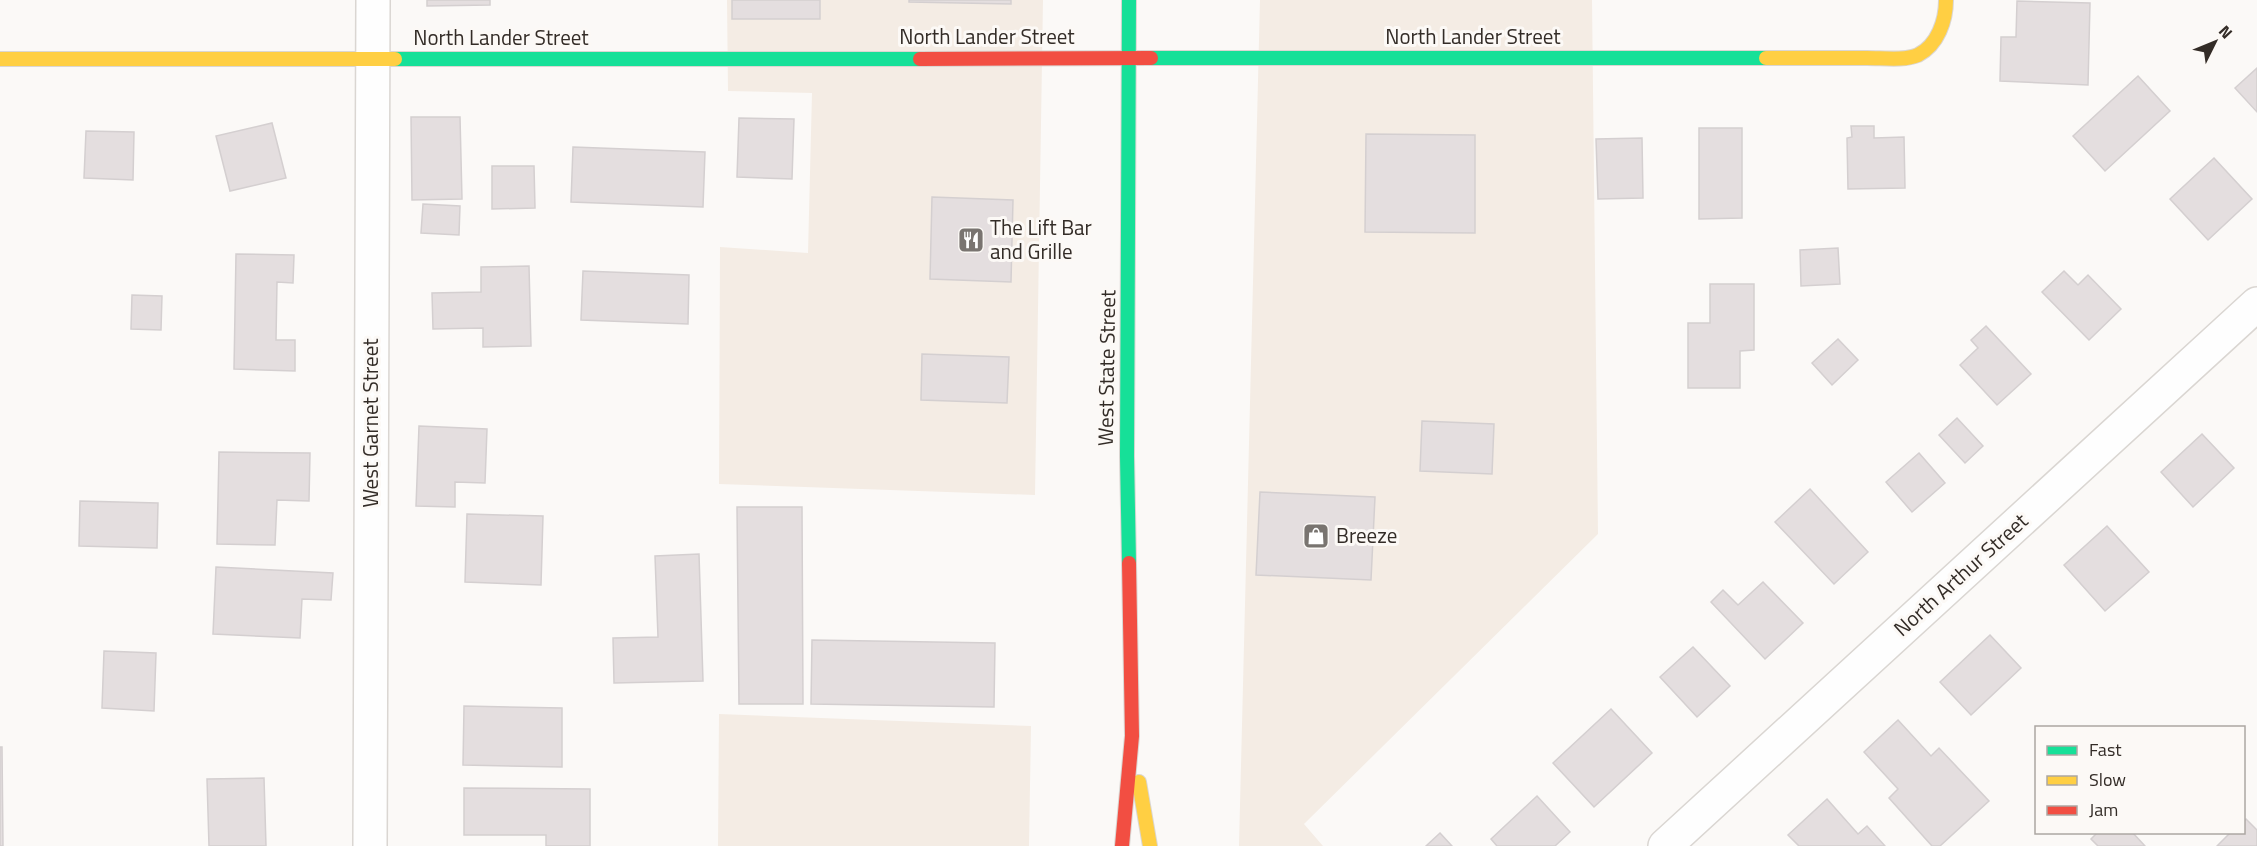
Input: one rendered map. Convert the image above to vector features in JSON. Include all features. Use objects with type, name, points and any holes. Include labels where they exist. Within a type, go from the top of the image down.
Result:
[{"type":"street","name":"West Garnet Street","points":[[370,846],[373,0]]},
{"type":"street","name":"West State Street","points":[[1122,846],[1132,736],[1132,630],[1127,456],[1130,0]]},
{"type":"street","name":"North Lander Street","points":[[0,59],[1890,58],[1918,55],[1936,39],[1946,5]]},
{"type":"street","name":"North Arthur Street","points":[[1665,846],[2257,304]]},
{"type":"street","name":"West State Street","points":[[1132,736],[1150,846]]},
{"type":"shaded area","points":[[727,0],[1043,0],[1035,495],[719,484],[720,247],[808,253],[812,93],[728,91]]},
{"type":"shaded area","points":[[1260,0],[1592,0],[1598,534],[1304,824],[1323,846],[1239,846]]},
{"type":"shaded area","points":[[719,714],[1031,726],[1029,846],[718,846]]},
{"type":"building","points":[[427,0],[490,0],[490,5],[427,6]]},
{"type":"building","points":[[732,0],[820,0],[820,19],[732,19]]},
{"type":"building","points":[[909,0],[1011,0],[1011,4],[909,2]]},
{"type":"building","points":[[2017,1],[2090,3],[2088,85],[2000,81],[2001,37],[2016,37]]},
{"type":"building","points":[[2257,68],[2257,112],[2235,88]]},
{"type":"building","points":[[2138,76],[2170,111],[2105,171],[2073,136]]},
{"type":"building","points":[[411,117],[460,117],[462,199],[412,200]]},
{"type":"building","points":[[739,118],[794,119],[792,179],[737,177]]},
{"type":"building","points":[[272,123],[286,178],[230,191],[216,136]]},
{"type":"building","points":[[1851,126],[1874,126],[1874,138],[1904,137],[1905,188],[1848,189],[1847,138],[1852,137]]},
{"type":"building","points":[[1699,128],[1742,128],[1742,218],[1699,219]]},
{"type":"building","points":[[86,131],[134,132],[133,180],[84,178]]},
{"type":"building","points":[[1366,134],[1475,135],[1475,233],[1365,232]]},
{"type":"building","points":[[1642,138],[1643,198],[1598,199],[1596,139]]},
{"type":"building","points":[[573,147],[705,152],[703,207],[571,202]]},
{"type":"building","points":[[2214,158],[2252,199],[2208,240],[2170,199]]},
{"type":"building","points":[[492,166],[534,166],[535,208],[492,209]]},
{"type":"building","name":"The Lift Bar and Grille","points":[[932,197],[1013,200],[1011,282],[930,279]]},
{"type":"building","points":[[423,204],[460,206],[459,235],[421,233]]},
{"type":"building","points":[[1838,248],[1840,284],[1801,286],[1800,250]]},
{"type":"building","points":[[236,254],[294,255],[293,283],[277,282],[276,340],[295,340],[295,371],[234,369]]},
{"type":"building","points":[[529,266],[531,346],[483,347],[483,328],[433,329],[432,293],[481,292],[481,267]]},
{"type":"building","points":[[583,271],[689,275],[688,324],[581,320]]},
{"type":"building","points":[[2064,271],[2078,285],[2088,275],[2121,309],[2089,340],[2042,292]]},
{"type":"building","points":[[1710,284],[1754,284],[1754,350],[1740,351],[1740,388],[1688,388],[1688,323],[1710,323]]},
{"type":"building","points":[[132,295],[162,296],[161,330],[131,329]]},
{"type":"building","points":[[1986,326],[2031,374],[1997,405],[1960,365],[1978,348],[1971,340]]},
{"type":"building","points":[[1838,339],[1858,360],[1832,385],[1812,363]]},
{"type":"building","points":[[922,354],[1009,357],[1007,403],[921,400]]},
{"type":"building","points":[[1957,418],[1983,446],[1965,463],[1939,435]]},
{"type":"building","points":[[1422,421],[1494,424],[1492,474],[1420,471]]},
{"type":"building","points":[[419,426],[487,429],[485,483],[455,482],[455,507],[416,506]]},
{"type":"building","points":[[2202,434],[2234,468],[2193,507],[2161,472]]},
{"type":"building","points":[[219,452],[310,453],[309,501],[277,500],[275,545],[217,544]]},
{"type":"building","points":[[1919,453],[1945,483],[1912,512],[1886,482]]},
{"type":"building","points":[[1810,489],[1868,552],[1834,584],[1775,522]]},
{"type":"building","name":"Breeze","points":[[1260,492],[1375,497],[1371,580],[1256,575]]},
{"type":"building","points":[[80,501],[158,503],[157,548],[79,546]]},
{"type":"building","points":[[737,507],[802,507],[803,704],[739,704]]},
{"type":"building","points":[[467,514],[543,516],[541,585],[465,582]]},
{"type":"building","points":[[2107,526],[2149,572],[2105,611],[2064,565]]},
{"type":"building","points":[[699,554],[703,681],[614,683],[613,638],[658,637],[655,556]]},
{"type":"building","points":[[216,567],[333,573],[331,600],[302,599],[300,638],[213,634]]},
{"type":"building","points":[[1763,582],[1803,623],[1765,659],[1711,602],[1723,590],[1738,605]]},
{"type":"building","points":[[1990,635],[2021,668],[1971,715],[1940,682]]},
{"type":"building","points":[[812,640],[995,643],[994,707],[811,704]]},
{"type":"building","points":[[1693,647],[1730,686],[1697,717],[1660,677]]},
{"type":"building","points":[[104,651],[156,653],[154,711],[102,708]]},
{"type":"building","points":[[464,706],[562,708],[562,767],[463,765]]},
{"type":"building","points":[[1611,709],[1652,753],[1594,807],[1553,763]]},
{"type":"building","points":[[1898,720],[1931,756],[1939,748],[1989,801],[1940,846],[1932,846],[1889,798],[1898,789],[1864,752]]},
{"type":"building","points":[[0,747],[2,747],[3,846],[0,846]]},
{"type":"building","points":[[264,778],[266,846],[209,846],[207,779]]},
{"type":"building","points":[[464,788],[590,789],[590,846],[546,846],[546,835],[464,835]]},
{"type":"building","points":[[1537,796],[1570,832],[1555,846],[1497,846],[1491,839]]},
{"type":"building","points":[[1827,799],[1858,834],[1867,826],[1885,846],[1799,846],[1788,835]]},
{"type":"building","points":[[2245,820],[2257,830],[2257,846],[2217,846],[2229,834],[2245,834]]},
{"type":"building","points":[[1440,833],[1452,846],[1426,846]]},
{"type":"building","points":[[2096,834],[2134,834],[2145,846],[2098,846],[2091,839]]},
{"type":"traffic: fast","points":[[1129,0],[1127,456],[1129,563]]},
{"type":"traffic: fast","points":[[1151,58],[1766,58]]},
{"type":"traffic: fast","points":[[395,59],[920,59]]},
{"type":"traffic: slow","points":[[1766,58],[1893,59],[1912,57],[1925,51],[1936,38],[1942,24],[1946,0]]},
{"type":"traffic: slow","points":[[0,59],[395,59]]},
{"type":"traffic: slow","points":[[1139,782],[1150,846]]},
{"type":"traffic: jam","points":[[920,59],[1151,58]]},
{"type":"traffic: jam","points":[[1122,846],[1132,736],[1129,563]]},
{"type":"place","name":"The Lift Bar and Grille","points":[[971,240]]},
{"type":"place","name":"Breeze","points":[[1316,536]]}]
